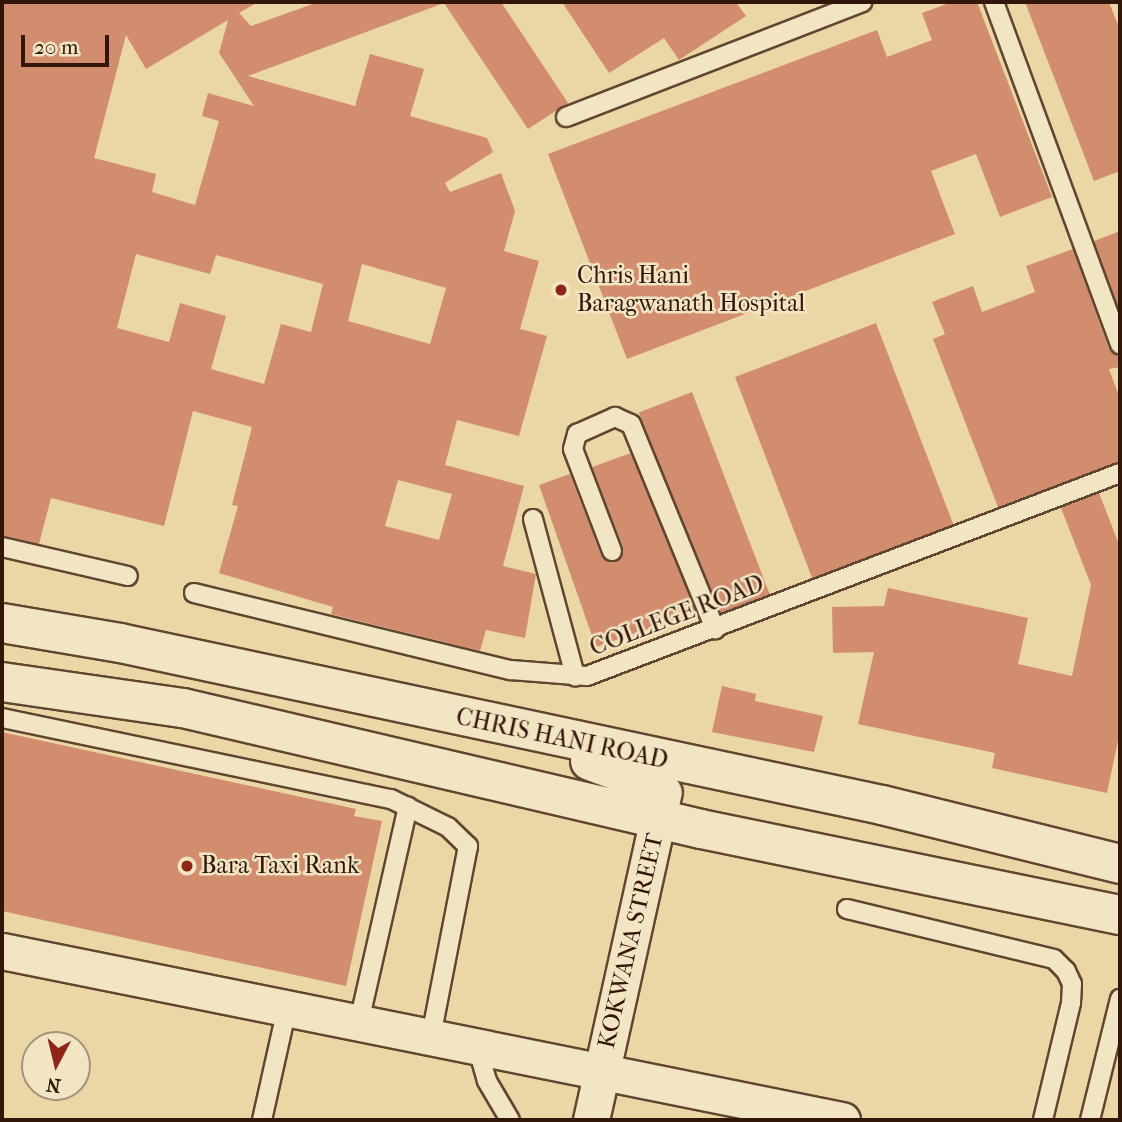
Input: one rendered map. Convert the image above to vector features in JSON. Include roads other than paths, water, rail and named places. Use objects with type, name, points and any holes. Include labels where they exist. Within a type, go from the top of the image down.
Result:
[{"type":"main road","name":"CHRIS HANI ROAD","points":[[2,623],[120,643],[882,805],[1120,863]]},
{"type":"main road","points":[[2,682],[183,708],[658,820],[1120,915]]},
{"type":"main road","points":[[441,713],[628,775],[649,789],[658,820]]},
{"type":"street","name":"KOKWANA STREET","points":[[590,1120],[670,761]]},
{"type":"street","points":[[2,951],[842,1120]]},
{"type":"lane","points":[[566,117],[863,2]]},
{"type":"lane","points":[[993,2],[1120,345]]},
{"type":"lane","points":[[612,551],[573,449],[577,434],[615,417],[631,424],[715,629]]},
{"type":"lane","name":"COLLEGE ROAD","points":[[194,593],[511,670],[575,676],[612,670],[1120,472]]},
{"type":"lane","points":[[533,519],[575,676]]},
{"type":"lane","points":[[2,547],[128,576]]},
{"type":"lane","points":[[2,718],[185,753],[391,799],[448,827],[468,846],[431,1036]]},
{"type":"lane","points":[[359,1022],[408,807]]},
{"type":"lane","points":[[847,909],[1054,959],[1066,971],[1072,1003],[1043,1120]]},
{"type":"lane","points":[[1090,1120],[1120,999]]},
{"type":"lane","points":[[262,1120],[287,1008]]},
{"type":"lane","points":[[477,1046],[487,1081],[510,1120]]},
{"type":"place","name":"Chris Hani Baragwanath Hospital","points":[[561,290]]},
{"type":"place","name":"Bara Taxi Rank","points":[[187,866]]}]
